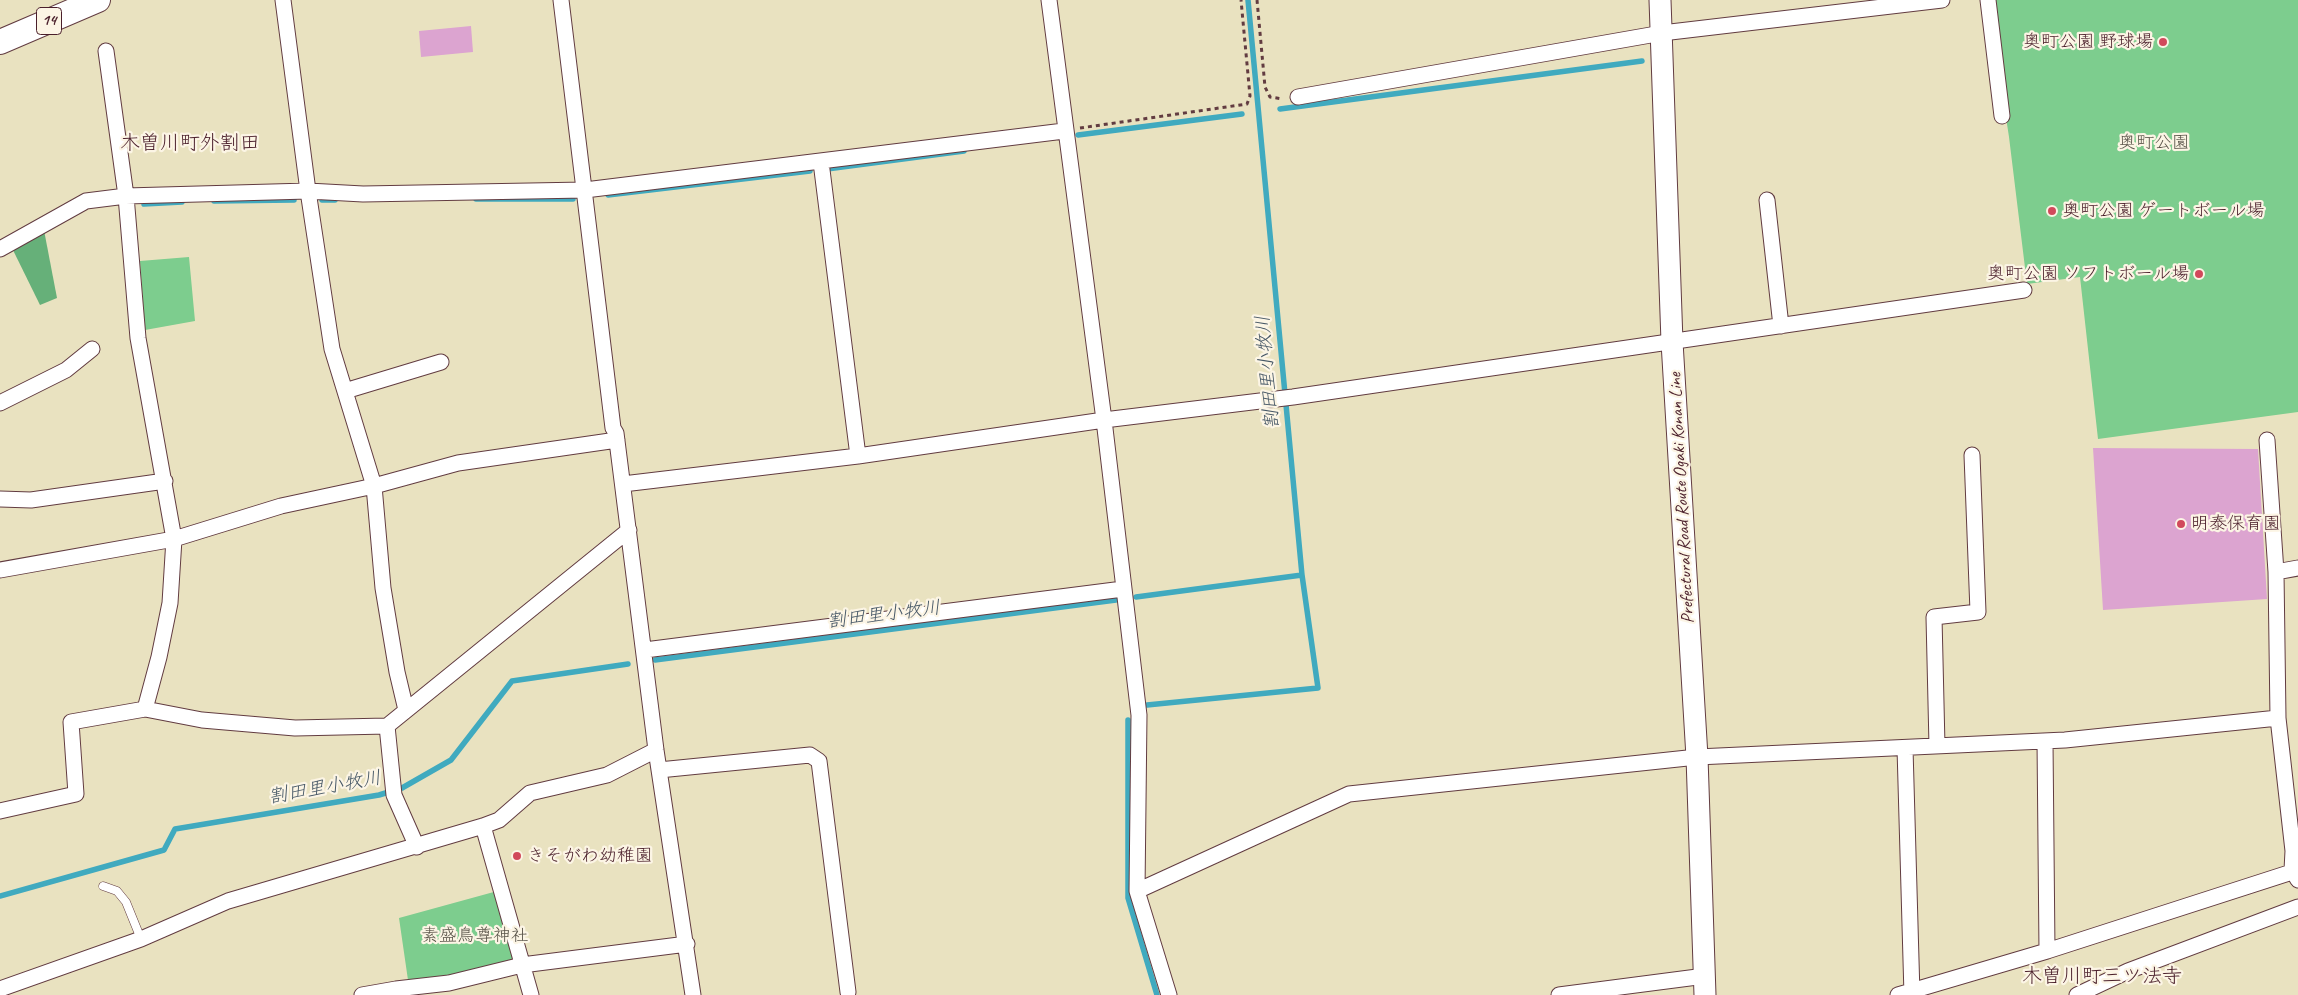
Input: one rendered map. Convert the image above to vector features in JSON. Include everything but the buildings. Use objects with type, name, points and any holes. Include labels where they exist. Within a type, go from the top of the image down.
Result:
[{"type":"main road","name":"14","points":[[0,42],[98,0]]},
{"type":"main road","name":"Prefectural Road Route Ogaki Konan Line","points":[[1660,0],[1672,342],[1698,757],[1705,986]]},
{"type":"street","points":[[283,0],[308,191],[332,349],[374,486],[383,588],[397,672],[406,710]]},
{"type":"street","points":[[561,0],[612,428],[617,440],[656,750],[687,944],[693,995]]},
{"type":"street","points":[[1049,0],[1064,130],[1104,420],[1139,715],[1137,891],[1169,995]]},
{"type":"street","points":[[1298,97],[1662,33],[1942,0]]},
{"type":"street","points":[[1988,0],[2002,116]]},
{"type":"street","points":[[106,51],[126,196],[138,338],[174,539],[170,603],[159,657],[145,709]]},
{"type":"street","points":[[0,249],[86,201],[126,196],[308,191],[363,194],[585,190],[821,162],[1064,130]]},
{"type":"street","points":[[821,162],[858,456]]},
{"type":"street","points":[[1767,200],[1781,326]]},
{"type":"street","points":[[623,484],[858,456],[1104,420],[1286,398],[2024,290]]},
{"type":"street","points":[[0,403],[66,370],[92,349]]},
{"type":"street","points":[[345,391],[441,362]]},
{"type":"street","points":[[0,570],[174,539],[282,506],[374,486],[458,463],[617,440]]},
{"type":"street","points":[[1905,748],[1908,993],[2296,873],[2278,718],[2276,572],[2267,440]]},
{"type":"street","points":[[1937,746],[1934,617],[1978,612],[1972,455]]},
{"type":"street","points":[[0,499],[31,500],[165,481]]},
{"type":"street","points":[[0,811],[76,794],[71,722],[145,709],[202,720],[296,728],[387,726],[629,530]]},
{"type":"street","points":[[2276,572],[2298,568]]},
{"type":"street","points":[[644,650],[1123,589]]},
{"type":"street","points":[[1137,891],[1349,794],[1698,757],[2045,741],[2278,718]]},
{"type":"street","points":[[387,726],[393,791],[417,846]]},
{"type":"street","points":[[2045,741],[2047,951]]},
{"type":"street","points":[[0,989],[141,939],[228,901],[483,826],[499,820],[530,793],[606,775],[656,750]]},
{"type":"street","points":[[659,770],[810,755],[819,761],[848,992]]},
{"type":"street","points":[[483,826],[531,995]]},
{"type":"street","points":[[2077,995],[2128,971],[2298,907]]},
{"type":"street","points":[[362,995],[450,983],[522,965],[687,944]]},
{"type":"street","points":[[1559,995],[1705,986]]},
{"type":"lane","points":[[103,886],[117,891],[126,902],[141,939]]},
{"type":"path","points":[[1064,130],[1247,104],[1250,96],[1241,0]]},
{"type":"path","points":[[1256,0],[1265,88],[1270,97],[1279,100],[1298,97]]},
{"type":"green space","name":"奥町公園","points":[[1988,0],[2298,0],[2298,412],[2098,439],[2080,277],[2027,284],[2009,137]]},
{"type":"green space","points":[[43,225],[57,298],[40,305],[10,244]]},
{"type":"green space","points":[[189,257],[195,321],[145,330],[140,261]]},
{"type":"green space","name":"素盛鳥尊神社","points":[[501,890],[522,965],[409,987],[399,918]]},
{"type":"waterway","name":"割田里小牧川","points":[[1136,597],[1302,575],[1248,0]]},
{"type":"waterway","points":[[1280,109],[1642,61]]},
{"type":"waterway","points":[[1078,135],[1242,114]]},
{"type":"waterway","points":[[827,169],[964,151]]},
{"type":"waterway","points":[[608,195],[810,171]]},
{"type":"waterway","points":[[476,199],[573,199]]},
{"type":"waterway","points":[[214,201],[294,200]]},
{"type":"waterway","points":[[322,200],[335,200]]},
{"type":"waterway","points":[[144,204],[182,202]]},
{"type":"waterway","points":[[1147,705],[1318,688],[1302,575]]},
{"type":"waterway","name":"割田里小牧川","points":[[655,660],[1116,600]]},
{"type":"waterway","name":"割田里小牧川","points":[[0,896],[164,850],[175,829],[379,795],[402,788],[451,760],[512,681],[628,664]]},
{"type":"waterway","points":[[1128,720],[1128,898],[1157,995]]},
{"type":"place","name":"奥町公園 野球場","points":[[2163,42]]},
{"type":"place","name":"奥町公園 ゲートボール場","points":[[2052,211]]},
{"type":"place","name":"奥町公園 ソフトボール場","points":[[2199,274]]},
{"type":"place","name":"明泰保育園","points":[[2181,524]]},
{"type":"place","name":"きそがわ幼稚園","points":[[517,856]]},
{"type":"district","name":"木曽川町外割田","points":[[190,144]]},
{"type":"district","name":"木曽川町三ツ法寺","points":[[2102,977]]}]
